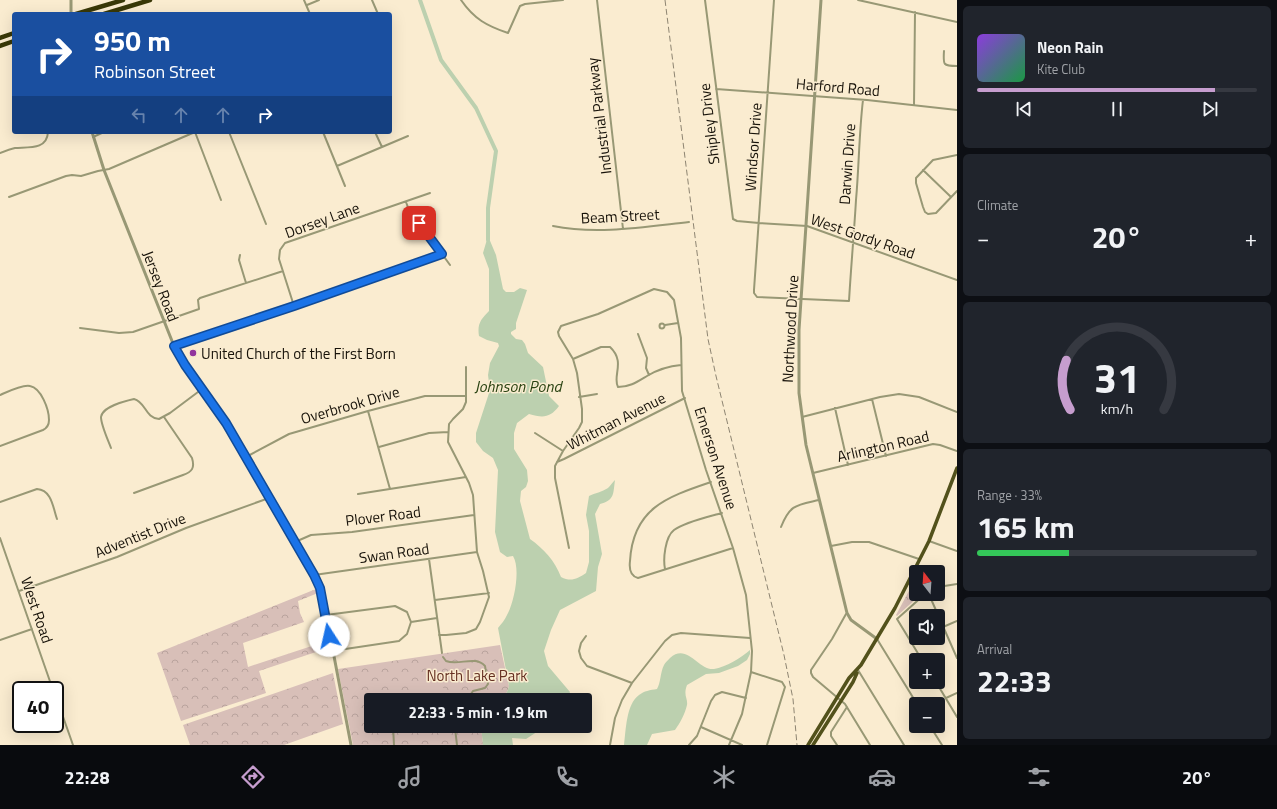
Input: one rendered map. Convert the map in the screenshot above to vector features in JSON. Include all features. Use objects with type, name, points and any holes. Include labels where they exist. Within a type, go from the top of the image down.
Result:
[{"type":"highway","points":[[83,12],[123,0]]},
{"type":"highway","points":[[111,12],[150,0]]},
{"type":"highway","points":[[0,38],[12,34]]},
{"type":"highway","points":[[0,46],[12,42]]},
{"type":"main road","points":[[808,745],[839,699],[853,682],[858,670],[908,583],[929,541],[957,468]]},
{"type":"main road","points":[[813,745],[839,699]]},
{"type":"street","points":[[71,0],[71,12]]},
{"type":"street","points":[[304,0],[309,12]]},
{"type":"street","points":[[307,5],[319,0]]},
{"type":"street","points":[[372,0],[377,12]]},
{"type":"street","points":[[461,0],[468,10],[478,19],[490,27],[508,33],[520,6],[525,4],[563,0]]},
{"type":"street","name":"Industrial Parkway","points":[[597,0],[623,229]]},
{"type":"street","name":"Shipley Drive","points":[[705,0],[732,217],[737,221],[759,223]]},
{"type":"street","name":"Windsor Drive","points":[[774,0],[754,290],[756,297],[802,300]]},
{"type":"street","name":"Northwood Drive","points":[[821,0],[799,330],[798,393],[819,500],[847,613],[854,623],[877,639]]},
{"type":"street","points":[[858,0],[957,22]]},
{"type":"street","points":[[914,105],[916,12]]},
{"type":"street","points":[[944,51],[944,64],[946,66],[957,66]]},
{"type":"street","name":"Harford Road","points":[[716,89],[815,95],[957,110]]},
{"type":"street","name":"Darwin Drive","points":[[802,300],[849,301],[859,133],[863,100]]},
{"type":"street","points":[[0,152],[12,149],[31,148],[41,145],[46,140],[48,134]]},
{"type":"street","name":"Jersey Road","points":[[92,134],[104,170],[174,346],[185,365],[226,423],[314,575],[320,588],[351,745]]},
{"type":"street","points":[[93,137],[100,134]]},
{"type":"street","points":[[8,197],[66,176],[81,176],[104,170],[190,134]]},
{"type":"street","points":[[196,134],[221,200]]},
{"type":"street","points":[[230,134],[266,224]]},
{"type":"street","name":"Dorsey Lane","points":[[324,134],[345,186]]},
{"type":"street","points":[[376,134],[382,147]]},
{"type":"street","points":[[337,166],[408,136]]},
{"type":"street","points":[[957,155],[935,159],[923,170],[917,177],[916,181],[925,212],[928,214],[934,214],[957,191]]},
{"type":"street","points":[[923,170],[951,197]]},
{"type":"street","name":"Dorsey Lane","points":[[294,306],[279,259],[281,248],[288,242],[430,194]]},
{"type":"street","points":[[406,202],[410,213],[424,229],[450,265]]},
{"type":"street","name":"Beam Street","points":[[553,226],[567,228],[623,229],[689,222]]},
{"type":"street","name":"West Gordy Road","points":[[759,223],[807,226],[957,280]]},
{"type":"street","points":[[174,346],[442,254]]},
{"type":"street","points":[[240,255],[239,260],[246,283]]},
{"type":"street","points":[[80,328],[119,333],[138,331],[199,309],[198,300],[200,298],[283,271]]},
{"type":"street","name":"Emerson Avenue","points":[[573,359],[559,336],[558,332],[561,326],[598,314],[654,289],[667,292],[672,297],[676,304],[681,338],[682,391],[700,452],[733,548],[746,595],[752,651],[751,672],[742,714],[729,745]]},
{"type":"street","points":[[665,325],[678,322]]},
{"type":"street","points":[[638,334],[647,358],[646,368],[649,375]]},
{"type":"street","points":[[569,548],[555,478],[555,466],[563,450],[580,428],[582,422],[582,410],[579,397],[577,373],[573,359],[601,347],[610,347],[618,362],[618,373],[616,380],[618,387],[625,387],[635,384],[649,375],[671,366],[681,365]]},
{"type":"street","points":[[439,635],[466,633],[476,628],[488,603],[489,593],[477,552],[473,495],[466,477],[448,442],[448,432],[451,421],[465,406],[466,367]]},
{"type":"street","points":[[0,395],[27,386],[34,387],[41,393],[49,421],[44,430],[0,446]]},
{"type":"street","points":[[111,448],[102,420],[102,414],[105,410],[134,399],[141,402],[152,418],[157,419],[164,417],[202,389]]},
{"type":"street","points":[[579,397],[597,394]]},
{"type":"street","points":[[802,417],[872,399],[905,394],[919,397],[957,412]]},
{"type":"street","name":"Overbrook Drive","points":[[246,458],[289,434],[425,396],[466,396]]},
{"type":"street","name":"Whitman Avenue","points":[[557,462],[685,398]]},
{"type":"street","points":[[872,399],[886,456]]},
{"type":"street","points":[[835,408],[848,465]]},
{"type":"street","points":[[368,412],[390,489]]},
{"type":"street","points":[[134,492],[189,473],[193,468],[194,465],[192,458],[164,417]]},
{"type":"street","points":[[379,448],[429,433],[448,432]]},
{"type":"street","points":[[535,433],[563,450]]},
{"type":"street","name":"Arlington Road","points":[[813,473],[933,444],[957,451]]},
{"type":"street","points":[[358,494],[466,477]]},
{"type":"street","points":[[711,482],[680,492],[666,499],[657,505],[640,523],[634,541],[630,564],[631,574],[638,578],[733,548]]},
{"type":"street","points":[[0,502],[37,489],[44,490],[49,495],[57,519]]},
{"type":"street","name":"Adventist Drive","points":[[19,591],[128,553],[186,528],[269,498]]},
{"type":"street","points":[[782,527],[786,515],[794,507],[819,500]]},
{"type":"street","points":[[665,569],[665,552],[669,538],[674,530],[684,525],[722,513]]},
{"type":"street","name":"Plover Road","points":[[295,542],[311,535],[352,532],[474,515]]},
{"type":"street","name":"West Road","points":[[0,538],[51,681]]},
{"type":"street","points":[[929,541],[957,551]]},
{"type":"street","points":[[831,546],[852,542],[869,542],[920,560]]},
{"type":"street","name":"Swan Road","points":[[314,575],[477,552]]},
{"type":"street","points":[[428,559],[442,652]]},
{"type":"street","points":[[945,586],[957,584]]},
{"type":"street","points":[[435,600],[489,593]]},
{"type":"street","points":[[918,601],[897,620],[918,653]]},
{"type":"street","points":[[326,616],[395,606],[407,612],[411,622],[407,634],[399,641],[332,651]]},
{"type":"street","points":[[847,613],[832,639],[811,670],[811,673],[813,677],[847,707],[870,745]]},
{"type":"street","points":[[411,622],[437,618]]},
{"type":"street","points":[[945,626],[957,621]]},
{"type":"street","points":[[0,640],[32,629]]},
{"type":"street","points":[[945,631],[957,658]]},
{"type":"street","points":[[610,745],[615,718],[622,700],[632,683],[665,640],[677,634],[687,633],[750,638]]},
{"type":"street","points":[[586,636],[581,643],[579,651],[582,661],[587,666],[632,683]]},
{"type":"street","points":[[877,639],[913,697]]},
{"type":"street","points":[[443,656],[446,661],[451,663],[475,660],[481,662],[485,666],[488,684],[485,688],[473,691],[472,693]]},
{"type":"street","points":[[858,670],[904,745]]},
{"type":"street","points":[[751,672],[782,682],[784,687],[766,745]]},
{"type":"street","points":[[940,689],[957,717]]},
{"type":"street","points":[[689,745],[694,740],[701,727],[711,701],[715,695],[722,692],[746,698]]},
{"type":"street","points":[[946,698],[957,693]]},
{"type":"street","points":[[837,745],[831,736],[832,730],[847,707]]},
{"type":"street","points":[[64,720],[73,745]]},
{"type":"street","points":[[701,727],[742,745]]},
{"type":"street","points":[[393,733],[394,745]]},
{"type":"street","points":[[456,733],[457,745]]},
{"type":"street","points":[[934,733],[942,745]]},
{"type":"green space","points":[[316,589],[318,593],[298,601],[300,613],[304,622],[243,643],[248,667],[327,641],[328,648],[259,671],[266,693],[181,721],[157,653]]},
{"type":"green space","points":[[909,591],[909,601],[913,601],[897,616],[896,615]]},
{"type":"green space","name":"North Lake Park","points":[[500,645],[509,686],[506,693],[364,693],[364,733],[482,733],[483,745],[353,745],[338,669]]},
{"type":"green space","points":[[333,673],[343,724],[284,745],[190,745],[183,725]]},
{"type":"green space","points":[[429,681],[437,683],[448,693],[421,693],[419,682]]},
{"type":"water","name":"Johnson Pond","points":[[488,236],[496,255],[503,289],[506,292],[514,292],[520,288],[527,290],[516,323],[516,329],[511,332],[511,334],[516,339],[522,340],[528,353],[543,367],[549,396],[559,406],[549,415],[538,416],[529,414],[517,423],[514,433],[514,449],[527,470],[528,481],[526,487],[521,491],[520,501],[530,539],[548,556],[556,566],[561,577],[574,579],[586,573],[589,562],[589,531],[586,515],[589,496],[608,488],[615,480],[611,498],[600,504],[595,514],[602,554],[598,567],[596,591],[560,610],[544,651],[548,666],[570,693],[506,693],[509,686],[498,628],[510,610],[516,586],[516,569],[513,556],[507,557],[500,552],[495,532],[498,470],[493,458],[483,451],[476,442],[476,433],[490,390],[488,375],[490,363],[499,346],[498,343],[479,336],[480,322],[489,311],[489,269],[483,253]]},
{"type":"water","points":[[750,650],[747,660],[738,666],[719,673],[706,674],[687,685],[685,692],[687,703],[686,708],[675,730],[652,734],[647,745],[624,745],[627,718],[631,705],[641,694],[657,689],[665,663],[670,658],[676,654],[682,653],[693,658],[703,666],[714,669],[733,662]]},
{"type":"water","points":[[482,733],[535,733],[526,739],[512,738],[513,745],[483,745]]},
{"type":"waterway","points":[[420,0],[441,60],[476,108],[496,151],[488,208],[488,240]]},
{"type":"railway","points":[[665,0],[708,339],[784,655],[793,699],[797,745]]},
{"type":"place","name":"United Church of the First Born","points":[[193,353]]},
{"type":"route","points":[[329,636],[324,604],[318,582],[226,423],[185,365],[174,346],[442,254],[419,223]]}]
